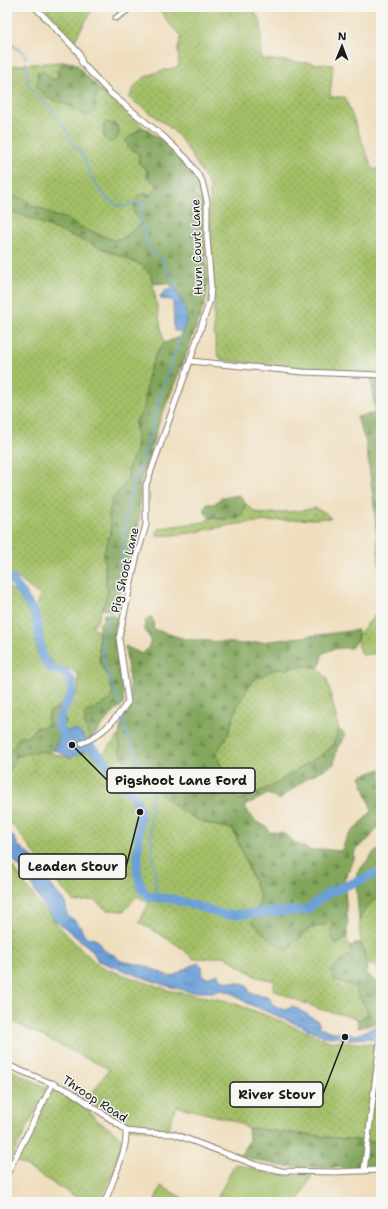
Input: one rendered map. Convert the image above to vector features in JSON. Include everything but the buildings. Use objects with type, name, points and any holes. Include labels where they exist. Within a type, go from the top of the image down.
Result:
[{"type":"street","name":"Hurn Court Lane","points":[[35,7],[79,53],[82,63],[102,85],[126,107],[165,138],[187,159],[202,181],[207,201],[207,238],[211,287],[210,300],[190,361]]},
{"type":"street","points":[[116,18],[132,7]]},
{"type":"street","points":[[190,361],[303,372],[381,375]]},
{"type":"street","name":"Pig Shoot Lane","points":[[82,743],[92,739],[114,722],[128,702],[120,638],[136,559],[146,525],[146,485],[190,361]]},
{"type":"street","points":[[364,1171],[380,1042]]},
{"type":"street","name":"Throop Road","points":[[7,1064],[70,1091],[120,1124],[126,1131],[127,1136],[124,1147],[105,1202]]},
{"type":"street","points":[[7,1174],[53,1083]]},
{"type":"street","points":[[126,1131],[174,1134],[256,1165],[282,1171],[381,1170]]},
{"type":"green space","points":[[44,7],[90,7],[92,10],[75,40]]},
{"type":"green space","points":[[158,7],[249,7],[254,11],[261,22],[261,59],[333,65],[330,97],[345,97],[373,170],[381,168],[381,372],[321,370],[262,365],[222,360],[218,356],[214,332],[214,299],[210,237],[210,187],[180,138],[166,124],[129,98],[133,89],[138,83],[149,75],[179,66],[178,48],[181,36],[168,22]]},
{"type":"green space","points":[[67,62],[60,66],[57,71],[58,78],[53,81],[50,77],[38,80],[36,87],[49,99],[68,105],[86,116],[96,106],[96,97],[102,91],[143,127],[125,140],[129,148],[139,154],[139,163],[147,169],[147,177],[156,184],[157,189],[151,194],[141,194],[141,224],[123,238],[113,240],[79,227],[66,218],[54,216],[43,209],[32,206],[26,199],[7,195],[7,66]]},
{"type":"green space","points":[[67,62],[74,63],[81,68],[83,72],[102,91],[97,95],[94,113],[86,116],[68,105],[49,99],[36,87],[38,80],[37,73],[43,71],[53,80],[58,78],[57,71],[60,66]]},
{"type":"green space","points":[[106,122],[115,124],[120,131],[117,139],[110,143],[104,138],[103,129]]},
{"type":"green space","points":[[143,127],[162,140],[185,161],[199,183],[204,201],[204,237],[208,282],[206,300],[160,420],[140,483],[139,525],[124,577],[117,610],[102,609],[108,592],[104,553],[111,531],[109,516],[112,500],[128,480],[129,466],[135,454],[137,439],[135,422],[144,409],[148,375],[155,356],[164,343],[180,337],[183,331],[186,312],[175,287],[167,283],[153,284],[151,275],[142,265],[7,209],[7,195],[26,199],[32,206],[43,209],[54,216],[66,218],[79,227],[113,240],[123,238],[141,224],[134,212],[134,205],[138,198],[141,194],[151,194],[157,189],[156,184],[147,177],[147,170],[139,163],[139,154],[129,148],[125,140]]},
{"type":"green space","points":[[7,208],[142,265],[151,275],[164,343],[155,356],[148,375],[144,409],[135,422],[137,439],[135,454],[129,466],[128,480],[112,500],[109,516],[111,531],[104,553],[108,592],[97,622],[92,625],[98,632],[100,661],[109,678],[110,686],[113,692],[109,701],[98,708],[92,739],[71,738],[62,731],[64,716],[78,690],[78,674],[70,669],[56,667],[45,655],[37,607],[40,595],[16,577],[7,573]]},
{"type":"green space","points":[[371,378],[381,378],[381,586],[375,513],[366,443],[357,417],[375,413]]},
{"type":"green space","points":[[239,495],[246,504],[243,513],[238,519],[210,518],[204,512],[207,504],[214,504],[221,498]]},
{"type":"green space","points":[[246,504],[255,512],[263,514],[314,508],[326,513],[331,518],[229,525],[186,534],[165,536],[156,535],[160,528],[204,522],[210,518],[226,520],[243,513]]},
{"type":"green space","points":[[7,586],[18,594],[30,612],[34,627],[37,652],[50,672],[62,675],[70,683],[67,697],[62,704],[49,712],[45,727],[35,728],[28,737],[21,736],[12,749],[7,752]]},
{"type":"green space","points":[[381,609],[381,653],[362,655],[357,640],[358,635],[378,610]]},
{"type":"green space","points":[[104,614],[112,615],[119,619],[115,627],[124,703],[106,720],[92,739],[86,727],[85,713],[109,701],[113,692],[109,678],[100,661],[99,624],[103,620]]},
{"type":"green space","points":[[151,616],[154,622],[153,629],[185,639],[245,644],[358,630],[357,640],[351,648],[333,649],[322,654],[321,663],[318,668],[306,666],[273,670],[252,681],[237,707],[228,734],[216,754],[234,794],[240,800],[274,785],[331,748],[339,730],[345,734],[336,753],[334,764],[304,780],[280,800],[268,794],[244,806],[255,821],[267,827],[269,832],[283,833],[297,844],[311,851],[322,849],[341,851],[347,837],[372,811],[360,776],[381,769],[381,826],[377,828],[370,838],[355,850],[354,859],[350,870],[344,879],[348,923],[347,938],[336,944],[330,935],[333,922],[309,929],[288,951],[273,942],[252,922],[258,910],[260,897],[233,829],[214,825],[189,815],[173,805],[150,785],[143,781],[140,772],[127,765],[119,745],[120,730],[124,716],[132,704],[125,646],[142,654],[148,648],[151,640],[144,628],[146,620]]},
{"type":"green space","points":[[306,666],[318,668],[327,679],[339,730],[332,748],[274,785],[239,800],[234,794],[216,754],[228,734],[237,707],[252,681],[273,670]]},
{"type":"green space","points":[[60,707],[66,723],[62,731],[62,736],[67,742],[58,750],[28,753],[17,757],[10,769],[7,770],[7,752],[12,749],[21,736],[28,737],[35,728],[45,727],[49,712]]},
{"type":"green space","points":[[119,736],[120,752],[128,766],[140,772],[143,781],[189,815],[205,823],[233,829],[260,897],[258,910],[309,929],[333,921],[336,944],[347,938],[352,953],[331,970],[353,986],[363,1002],[368,1014],[360,1019],[319,1009],[273,990],[275,981],[257,977],[224,956],[194,959],[176,944],[139,922],[149,903],[137,896],[124,911],[107,910],[94,900],[74,902],[50,875],[14,826],[7,822],[7,770],[10,769],[17,757],[28,753],[42,751],[70,758],[87,751],[91,747],[103,753]]},
{"type":"green space","points":[[375,851],[381,851],[381,897],[370,903],[359,921],[356,883],[357,873]]},
{"type":"green space","points":[[7,861],[13,867],[36,900],[69,937],[100,967],[171,991],[224,1000],[329,1041],[381,1045],[381,1143],[248,1128],[235,1121],[176,1106],[167,1132],[127,1128],[88,1099],[109,1069],[9,1020],[7,1022]]},
{"type":"green space","points":[[381,897],[381,969],[368,964],[361,941],[359,926],[363,911],[373,901]]},
{"type":"green space","points":[[360,942],[368,964],[366,973],[381,986],[381,1000],[380,1014],[377,1023],[358,1028],[357,1018],[360,1019],[368,1014],[363,1002],[353,986],[334,980],[331,970],[352,953],[350,946]]},
{"type":"green space","points":[[7,1068],[47,1088],[7,1167]]},
{"type":"green space","points":[[52,1090],[69,1095],[86,1108],[98,1121],[116,1133],[123,1140],[113,1172],[100,1202],[84,1202],[17,1161]]},
{"type":"green space","points":[[248,1128],[381,1143],[381,1166],[359,1168],[281,1166],[240,1156],[249,1141]]},
{"type":"green space","points":[[235,1164],[272,1174],[291,1176],[312,1175],[298,1202],[215,1202]]},
{"type":"green space","points":[[161,1186],[190,1202],[154,1202]]},
{"type":"water","points":[[175,287],[186,312],[187,319],[183,331],[174,331],[173,302],[171,300],[161,299],[160,296],[167,289]]},
{"type":"water","points":[[77,730],[84,736],[91,747],[89,749],[70,758],[54,749],[57,742],[66,731]]},
{"type":"water","points":[[7,832],[14,837],[19,847],[23,848],[24,851],[36,861],[54,890],[65,903],[67,916],[78,924],[84,936],[97,940],[105,951],[114,955],[121,961],[146,966],[171,977],[198,963],[202,966],[203,976],[207,978],[218,974],[223,981],[240,983],[247,986],[250,993],[267,996],[276,1007],[286,1010],[293,1006],[318,1021],[320,1027],[329,1031],[357,1035],[381,1024],[381,1037],[375,1037],[372,1039],[350,1039],[324,1036],[247,1003],[234,994],[222,990],[213,992],[191,992],[164,985],[98,961],[92,950],[53,918],[36,894],[27,875],[7,854]]},
{"type":"waterway","points":[[7,42],[24,53],[26,58]]},
{"type":"waterway","points":[[26,62],[29,86],[43,100],[66,129],[69,140],[76,146],[84,158],[91,176],[106,198],[117,205],[124,206],[137,203],[144,205],[140,216],[147,243],[154,254],[163,260],[166,270],[174,281],[176,289]]},
{"type":"waterway","points":[[120,704],[105,668],[102,650],[103,640],[108,618],[119,587],[127,507],[150,436],[161,392],[178,345],[181,330]]},
{"type":"waterway","points":[[7,581],[12,579],[35,614],[43,658],[51,669],[64,672],[72,682],[72,692],[58,722],[59,727],[68,743],[91,747],[108,764],[115,781],[134,794],[140,812],[137,870],[141,888],[150,897],[173,899],[226,915],[306,910],[330,892],[381,872]]},
{"type":"waterway","points":[[123,714],[125,729],[138,760],[153,789],[151,797],[151,836],[157,898]]},
{"type":"place","name":"Pigshoot Lane Ford","points":[[72,745]]},
{"type":"place","name":"Leaden Stour","points":[[140,812]]},
{"type":"place","name":"River Stour","points":[[345,1037]]}]
